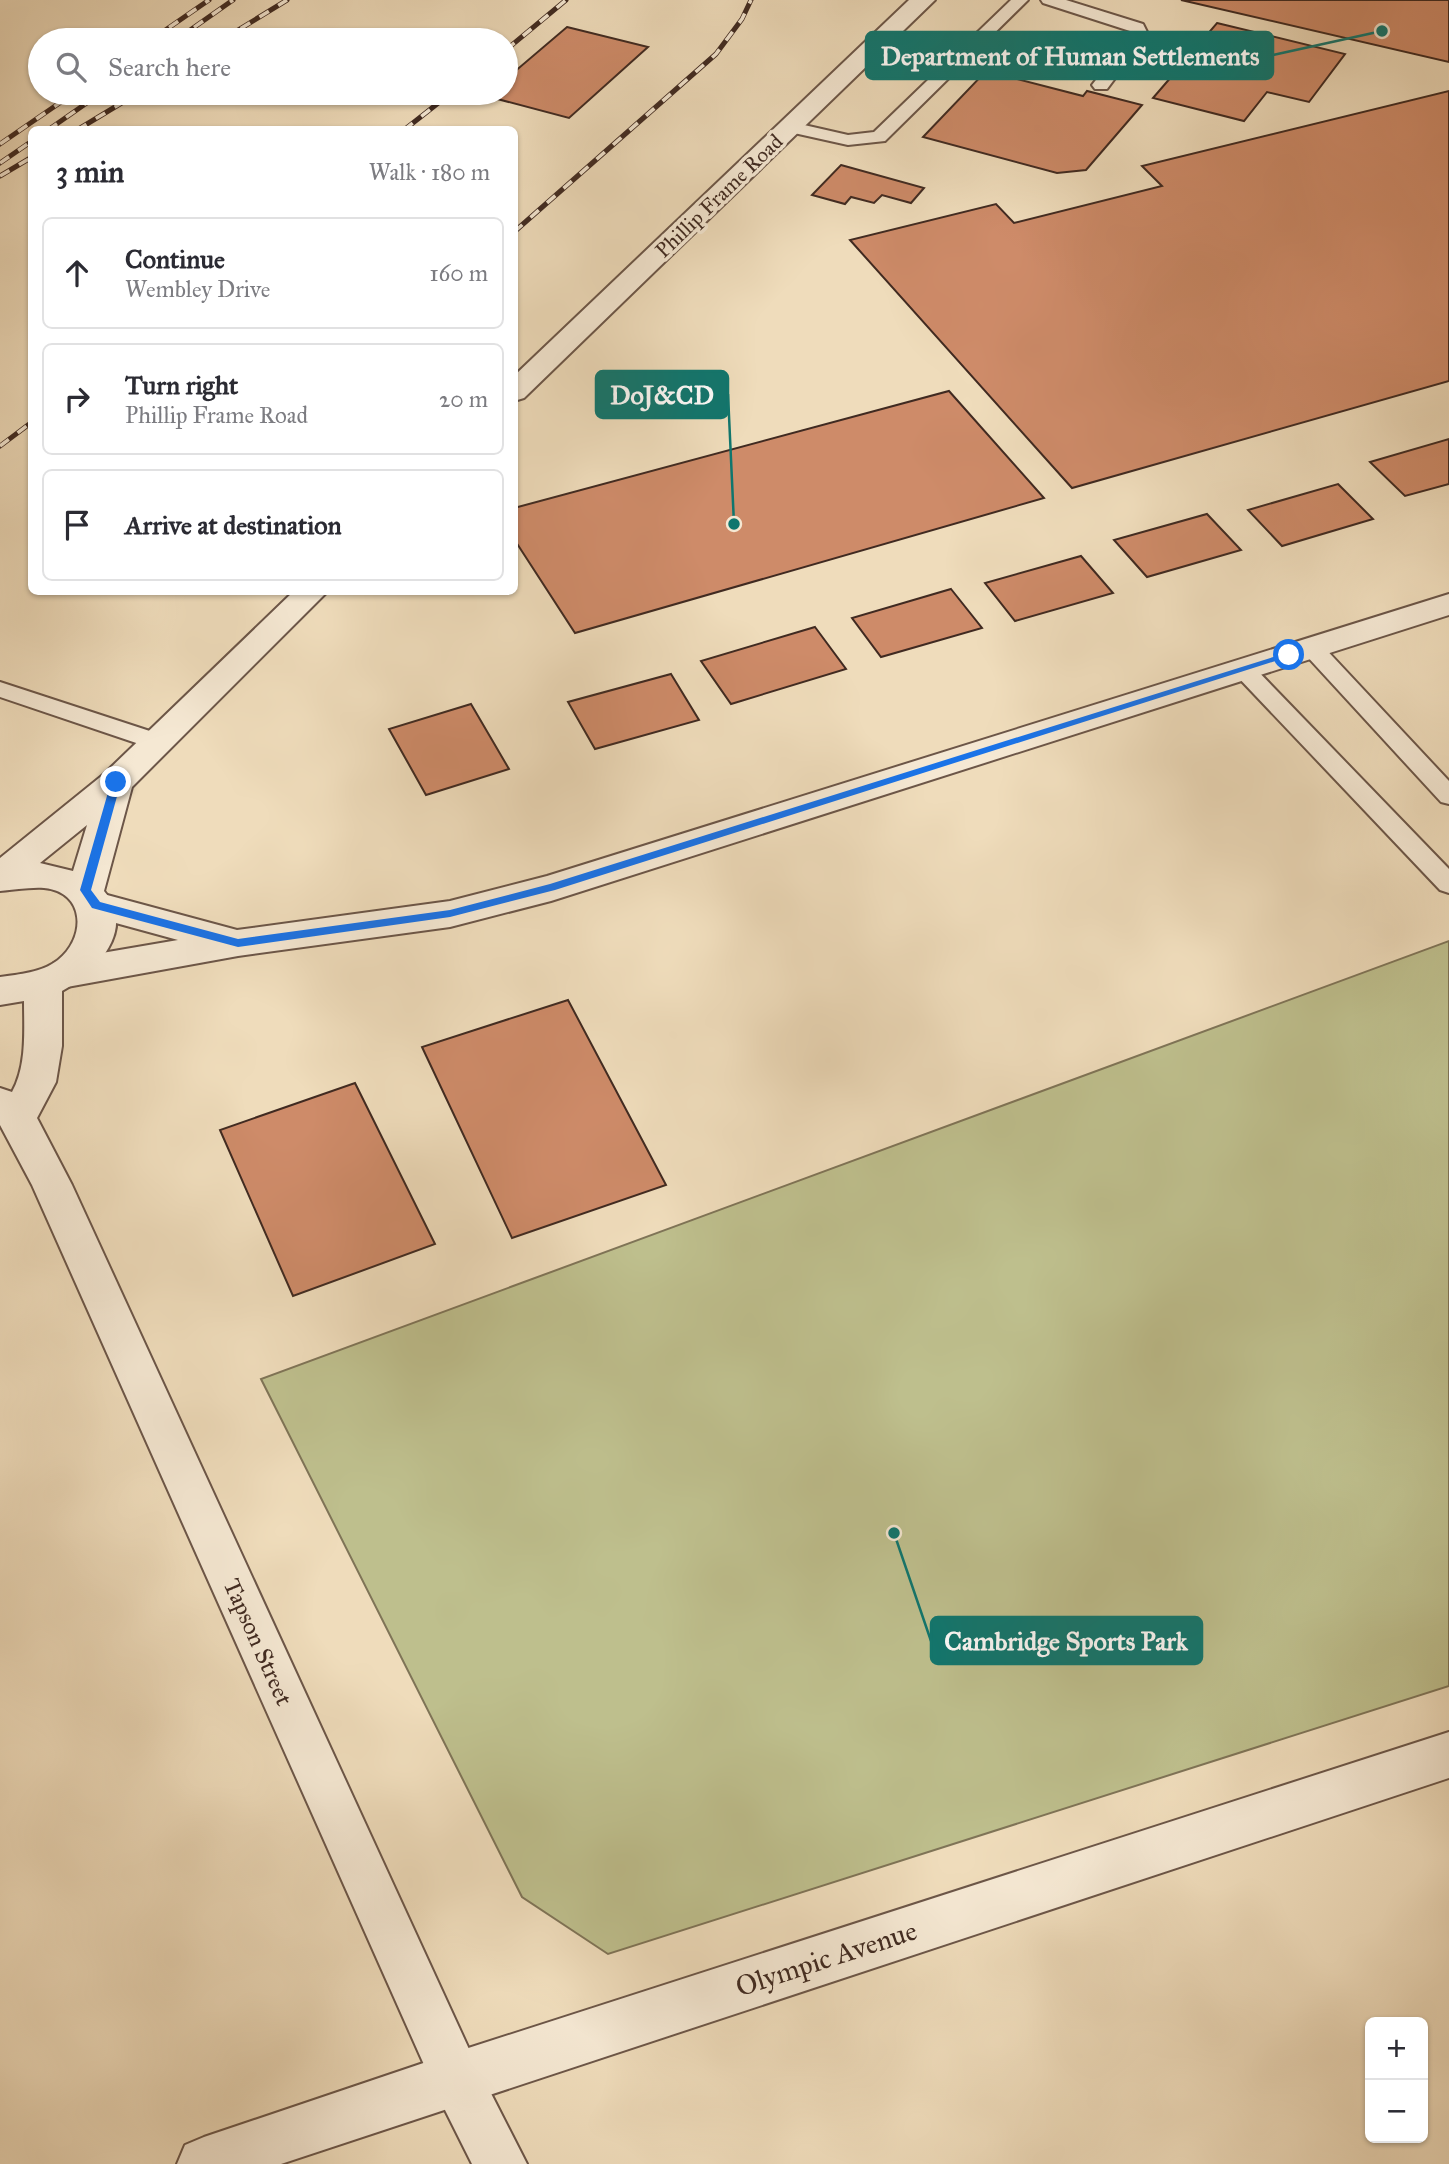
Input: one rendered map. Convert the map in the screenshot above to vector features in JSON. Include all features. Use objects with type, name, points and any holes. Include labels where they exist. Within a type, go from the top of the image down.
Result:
[{"type":"street","name":"Phillip Frame Road","points":[[518,388],[923,0]]},
{"type":"street","points":[[0,877],[116,782],[308,595]]},
{"type":"street","points":[[0,991],[15,991],[55,979],[238,943],[450,914],[551,888],[1449,604]]},
{"type":"street","points":[[55,979],[85,958],[96,941],[100,923],[91,898],[116,782]]},
{"type":"street","points":[[0,877],[23,873],[46,874],[68,880],[91,898],[238,943]]},
{"type":"street","name":"Tapson Street","points":[[55,979],[37,1082],[9,1111],[52,1185],[456,2078],[500,2164]]},
{"type":"street","name":"Olympic Avenue","points":[[204,2164],[456,2078],[1449,1755]]},
{"type":"lane","points":[[791,127],[848,140],[879,137],[1020,0]]},
{"type":"lane","points":[[1049,0],[1137,27],[1140,34],[1101,85]]},
{"type":"lane","points":[[1312,648],[1449,796]]},
{"type":"lane","points":[[1244,669],[1449,884]]},
{"type":"lane","points":[[0,689],[158,742]]},
{"type":"green space","points":[[1449,941],[1449,1686],[608,1954],[522,1897],[261,1379]]},
{"type":"building","points":[[1181,0],[1449,0],[1449,62]]},
{"type":"building","points":[[1217,23],[1345,54],[1309,102],[1267,92],[1244,121],[1153,98],[1172,76],[1161,65],[1162,59],[1181,50],[1194,50]]},
{"type":"building","points":[[567,27],[648,47],[569,118],[518,104],[518,69]]},
{"type":"building","points":[[986,71],[1083,96],[1087,91],[1142,105],[1086,170],[1057,173],[923,137]]},
{"type":"building","points":[[1449,91],[1449,381],[1072,488],[850,240],[996,204],[1014,223],[1162,186],[1142,166]]},
{"type":"building","points":[[841,165],[924,188],[911,203],[882,195],[874,203],[851,197],[845,204],[812,195]]},
{"type":"building","points":[[949,391],[1044,498],[575,633],[518,545],[518,507]]},
{"type":"building","points":[[1449,439],[1449,484],[1405,496],[1370,462]]},
{"type":"building","points":[[1338,484],[1373,519],[1282,546],[1248,510]]},
{"type":"building","points":[[1207,514],[1241,550],[1147,577],[1114,540]]},
{"type":"building","points":[[1081,556],[1113,593],[1015,621],[985,583]]},
{"type":"building","points":[[951,589],[982,628],[881,657],[852,618]]},
{"type":"building","points":[[815,627],[846,669],[731,704],[701,661]]},
{"type":"building","points":[[671,674],[699,720],[595,749],[568,702]]},
{"type":"building","points":[[471,704],[509,769],[426,795],[389,729]]},
{"type":"building","points":[[568,1000],[666,1185],[512,1238],[422,1047]]},
{"type":"building","points":[[355,1083],[435,1244],[293,1296],[220,1130]]},
{"type":"railway","points":[[168,28],[209,0]]},
{"type":"railway","points":[[193,28],[233,0]]},
{"type":"railway","points":[[242,28],[287,0]]},
{"type":"railway","points":[[518,40],[566,0]]},
{"type":"railway","points":[[518,228],[716,54],[742,19],[751,0]]},
{"type":"railway","points":[[0,144],[57,105]]},
{"type":"railway","points":[[54,126],[84,105]]},
{"type":"railway","points":[[84,126],[118,105]]},
{"type":"railway","points":[[409,126],[436,105]]},
{"type":"railway","points":[[0,163],[28,144]]},
{"type":"railway","points":[[0,176],[28,159]]},
{"type":"railway","points":[[0,446],[28,425]]},
{"type":"place","name":"Department of Human Settlements","points":[[1382,31]]},
{"type":"place","name":"DoJ&CD","points":[[734,524]]},
{"type":"place","name":"Cambridge Sports Park","points":[[894,1533]]},
{"type":"route","points":[[116,782],[86,890],[96,905],[238,943],[450,914],[551,888],[1289,655]]}]
